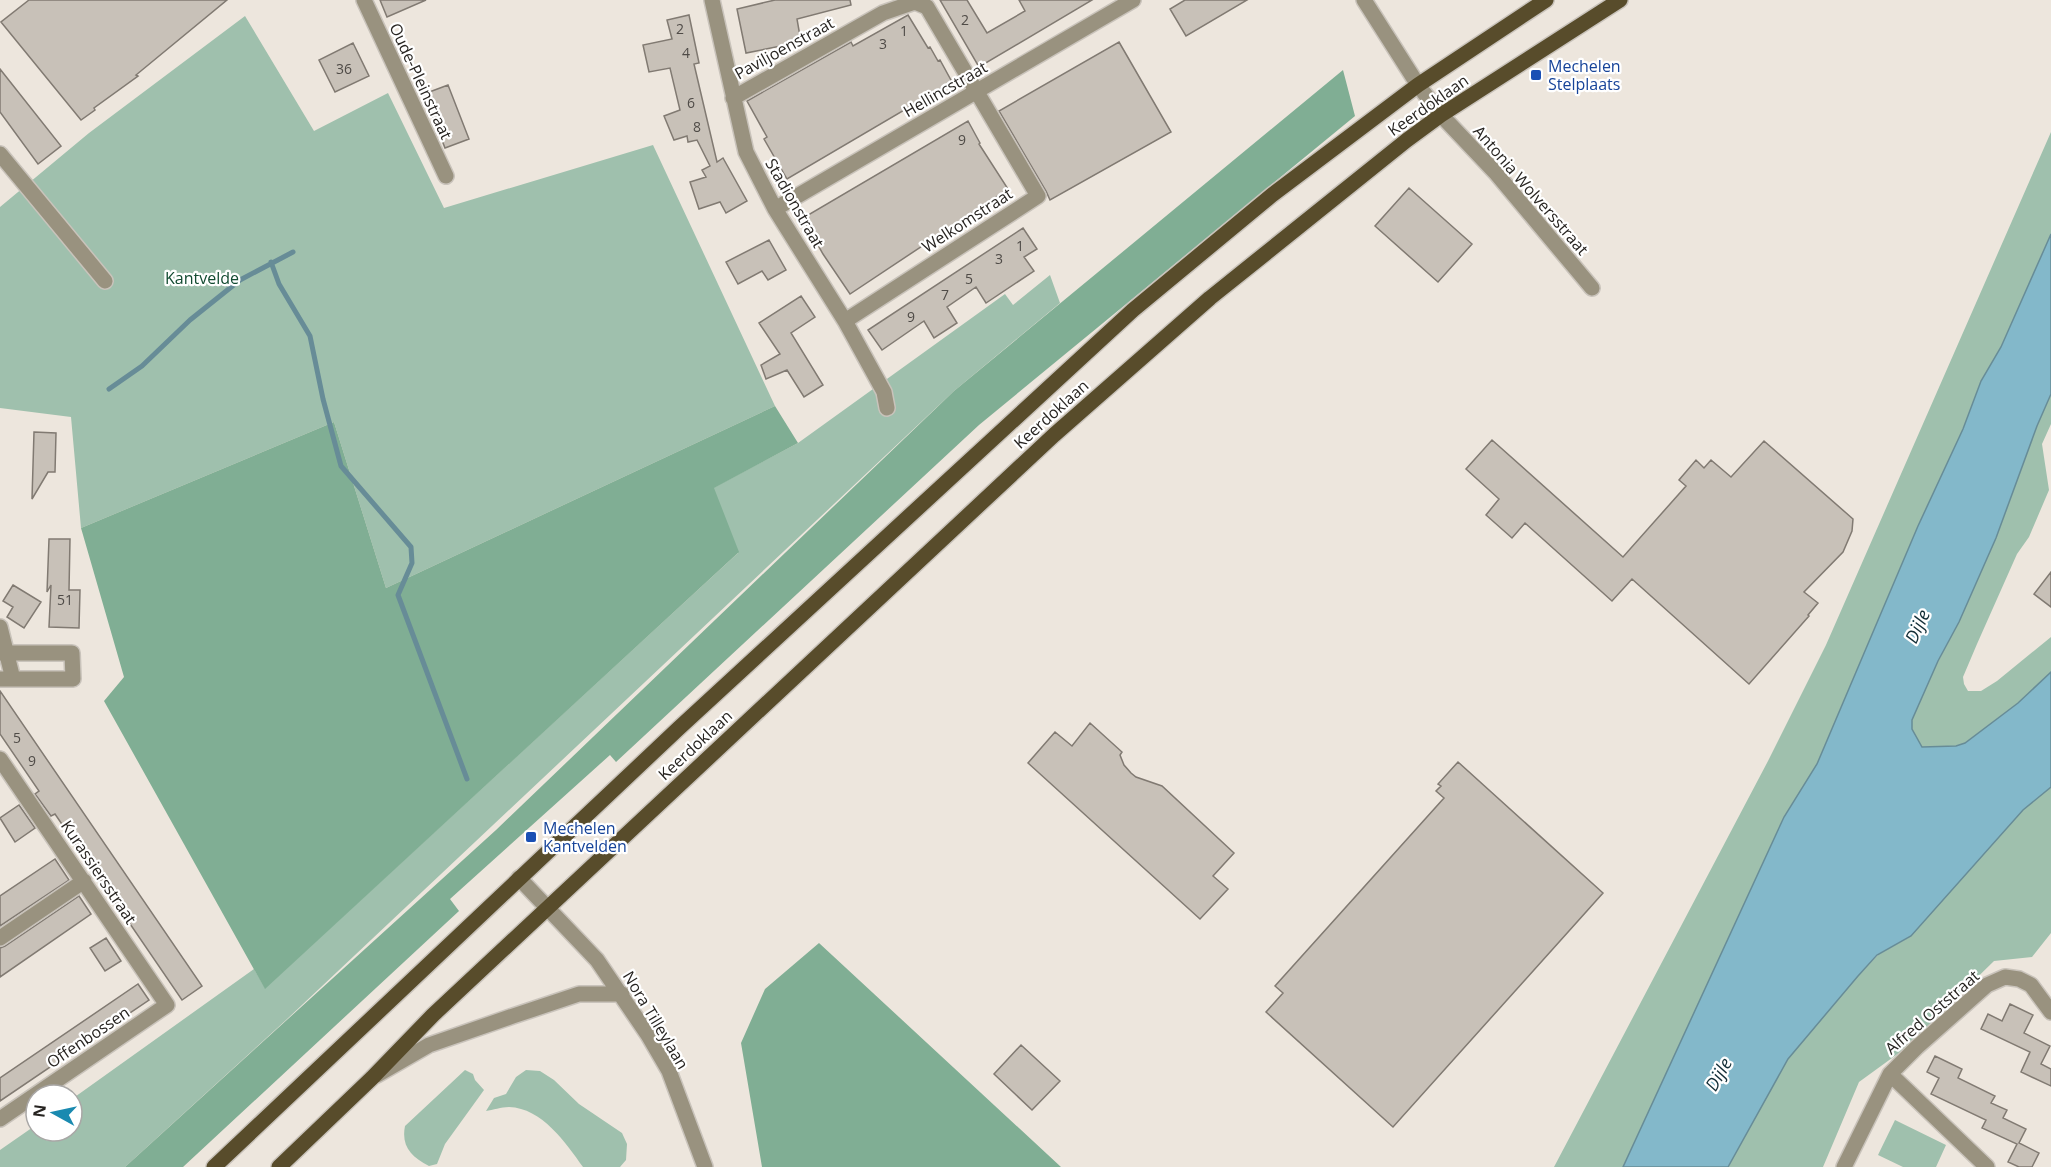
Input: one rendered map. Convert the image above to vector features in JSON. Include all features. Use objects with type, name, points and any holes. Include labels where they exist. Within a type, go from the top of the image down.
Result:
[{"type":"main road","name":"Keerdoklaan","points":[[214,1167],[519,878],[1018,413],[1132,310],[1272,195],[1418,85],[1546,0]]},
{"type":"main road","name":"Keerdoklaan","points":[[279,1167],[372,1078],[433,1015],[1053,435],[1210,298],[1441,115],[1620,0]]},
{"type":"street","name":"Oude-Pleinstraat","points":[[364,0],[446,176]]},
{"type":"street","name":"Stadionstraat","points":[[712,0],[746,152],[775,210],[845,321],[884,392],[887,408]]},
{"type":"street","name":"Hellincstraat","points":[[775,210],[1133,0]]},
{"type":"street","name":"Antonia Wolversstraat","points":[[1364,0],[1418,85],[1441,115],[1495,172],[1592,288]]},
{"type":"street","name":"Paviljoenstraat","points":[[733,98],[883,13],[915,2],[927,7],[976,92]]},
{"type":"street","name":"Welkomstraat","points":[[845,321],[1038,196],[976,92]]},
{"type":"street","points":[[0,154],[105,281]]},
{"type":"street","points":[[0,627],[3,653],[7,679],[73,679],[72,653],[3,653]]},
{"type":"street","name":"Kurassiersstraat","points":[[0,759],[167,1005]]},
{"type":"street","name":"Nora Tilleylaan","points":[[519,878],[597,960],[622,994],[669,1071],[705,1167]]},
{"type":"street","points":[[0,938],[84,881]]},
{"type":"street","name":"Alfred Oststraat","points":[[1844,1167],[1890,1074],[1987,985],[2005,977],[2019,979],[2031,985],[2051,1012]]},
{"type":"street","points":[[372,1078],[429,1045],[513,1016],[579,994],[622,994]]},
{"type":"street","name":"Offenbossen","points":[[0,1119],[167,1005]]},
{"type":"street","points":[[1890,1074],[1987,1167]]},
{"type":"green space","name":"Kantvelde","points":[[245,16],[314,131],[388,93],[444,208],[653,145],[775,406],[386,588],[334,422],[81,528],[71,417],[0,408],[0,207],[89,133]]},
{"type":"green space","points":[[1343,70],[1355,116],[979,425],[616,762],[610,755],[450,899],[459,911],[183,1167],[125,1167],[496,830],[954,391]]},
{"type":"green space","points":[[2051,132],[2051,234],[2001,347],[1981,381],[1963,429],[1918,526],[1817,764],[1784,817],[1623,1167],[1554,1167],[1768,761],[1826,645]]},
{"type":"green space","points":[[1050,275],[1060,303],[954,391],[285,1021],[125,1167],[0,1167],[0,1150],[24,1133],[24,1143],[84,1143],[84,1090],[254,969],[265,988],[738,553],[713,488],[798,443],[1005,294],[1013,305]]},
{"type":"green space","points":[[2051,394],[2051,424],[2042,444],[2049,490],[2029,537],[2017,554],[1963,677],[1968,691],[1981,691],[1997,681],[2051,637],[2051,672],[2018,703],[1965,743],[1956,746],[1922,747],[1912,729],[1912,719],[1996,538]]},
{"type":"green space","points":[[775,406],[798,443],[714,488],[739,552],[265,989],[104,701],[124,677],[81,528],[334,422],[386,588]]},
{"type":"green space","points":[[2051,787],[2051,933],[2032,957],[1994,961],[1903,1050],[1859,1082],[1823,1167],[1728,1167],[1788,1059],[1858,976],[1879,954],[1908,938],[2023,810]]},
{"type":"green space","points":[[819,943],[1061,1167],[762,1167],[741,1043],[765,989]]},
{"type":"green space","points":[[465,1070],[473,1074],[484,1090],[445,1144],[437,1164],[429,1166],[412,1155],[406,1145],[405,1126]]},
{"type":"green space","points":[[526,1070],[540,1071],[554,1080],[579,1104],[622,1133],[627,1144],[626,1160],[620,1167],[583,1167],[552,1128],[532,1113],[509,1107],[486,1111],[494,1098],[506,1094],[516,1077]]},
{"type":"green space","points":[[1895,1120],[1946,1145],[1936,1167],[1903,1167],[1878,1155]]},
{"type":"water","name":"Dijle","points":[[2051,234],[2051,394],[1996,538],[1912,720],[1912,729],[1922,747],[1956,746],[1965,743],[2018,703],[2051,672],[2051,787],[2023,810],[1911,936],[1877,955],[1858,976],[1788,1059],[1728,1167],[1623,1167],[1784,817],[1817,764],[1918,526],[1963,429],[1981,381],[2001,347]]},
{"type":"building","points":[[29,0],[227,0],[136,75],[138,76],[81,120],[1,22]]},
{"type":"building","points":[[380,0],[426,0],[387,17]]},
{"type":"building","points":[[775,0],[850,0],[851,5],[797,19],[801,42],[746,53],[737,9]]},
{"type":"building","points":[[940,0],[967,0],[987,33],[1025,11],[1019,0],[1092,0],[979,67]]},
{"type":"building","points":[[1185,0],[1247,0],[1186,36],[1170,9]]},
{"type":"building","points":[[689,15],[699,63],[694,64],[717,162],[723,158],[747,201],[726,213],[720,202],[699,209],[690,182],[706,177],[702,170],[710,166],[697,140],[688,142],[687,136],[674,140],[664,116],[680,110],[670,68],[649,72],[643,45],[672,39],[667,20]]},
{"type":"building","points":[[908,15],[928,48],[930,47],[938,61],[940,60],[952,82],[787,179],[764,139],[767,137],[747,101],[851,42],[853,46]]},
{"type":"building","points":[[1119,42],[1171,132],[1050,200],[999,111]]},
{"type":"building","points":[[353,43],[369,76],[335,92],[319,60]]},
{"type":"building","points":[[0,69],[61,146],[38,164],[0,112]]},
{"type":"building","points":[[448,85],[469,139],[445,148],[424,94]]},
{"type":"building","points":[[968,121],[979,144],[1008,189],[850,294],[823,254],[803,218]]},
{"type":"building","points":[[1409,188],[1472,244],[1438,282],[1375,226]]},
{"type":"building","points":[[1023,228],[1037,249],[1024,257],[1034,271],[986,303],[976,287],[947,307],[957,323],[934,338],[924,321],[882,350],[868,330]]},
{"type":"building","points":[[769,240],[786,270],[768,280],[762,271],[738,284],[726,262]]},
{"type":"building","points":[[801,296],[815,317],[791,333],[823,385],[804,397],[787,370],[766,379],[761,365],[780,354],[759,323]]},
{"type":"building","points":[[34,432],[56,433],[55,472],[48,472],[32,499]]},
{"type":"building","points":[[1492,440],[1623,557],[1686,486],[1679,480],[1696,460],[1704,468],[1711,460],[1731,477],[1764,441],[1853,519],[1852,531],[1843,552],[1804,592],[1818,603],[1749,684],[1632,579],[1612,601],[1525,523],[1512,538],[1486,515],[1499,499],[1466,469]]},
{"type":"building","points":[[49,539],[70,539],[69,590],[80,590],[79,628],[49,627],[51,585],[47,592]]},
{"type":"building","points":[[2051,572],[2051,607],[2034,594]]},
{"type":"building","points":[[13,585],[41,602],[24,628],[7,617],[13,607],[3,601]]},
{"type":"building","points":[[0,691],[202,986],[182,1000],[55,814],[51,816],[35,794],[39,791],[0,734]]},
{"type":"building","points":[[1090,723],[1122,752],[1120,755],[1124,765],[1131,773],[1162,786],[1234,853],[1213,876],[1228,889],[1200,919],[1028,763],[1055,732],[1072,746]]},
{"type":"building","points":[[1458,762],[1603,893],[1393,1127],[1266,1012],[1283,993],[1275,986],[1444,798],[1436,791],[1441,786],[1438,784]]},
{"type":"building","points":[[19,805],[35,828],[15,842],[0,818]]},
{"type":"building","points":[[55,859],[69,880],[0,926],[0,896]]},
{"type":"building","points":[[79,896],[91,914],[0,977],[0,948]]},
{"type":"building","points":[[106,938],[121,961],[105,971],[90,948]]},
{"type":"building","points":[[138,984],[149,1000],[0,1101],[0,1078]]},
{"type":"building","points":[[2010,1004],[2033,1015],[2024,1033],[2050,1046],[2041,1064],[2051,1069],[2051,1086],[2021,1072],[2030,1052],[1981,1029],[1988,1014],[2002,1021]]},
{"type":"building","points":[[1021,1045],[1060,1081],[1032,1110],[994,1074]]},
{"type":"building","points":[[1935,1056],[1962,1069],[1958,1078],[1995,1096],[1991,1103],[2007,1110],[2003,1118],[2026,1129],[2019,1143],[2039,1153],[2032,1167],[2019,1167],[2008,1162],[2017,1144],[1982,1128],[1986,1120],[1931,1094],[1939,1078],[1927,1072]]},
{"type":"waterway","points":[[109,389],[142,366],[190,320],[240,280],[293,252]]},
{"type":"waterway","points":[[271,262],[279,284],[310,336],[323,399],[341,466],[411,547],[412,563],[398,595],[467,779]]},
{"type":"place","name":"Mechelen Stelplaats","points":[[1536,75]]},
{"type":"place","name":"Mechelen Kantvelden","points":[[531,837]]}]
